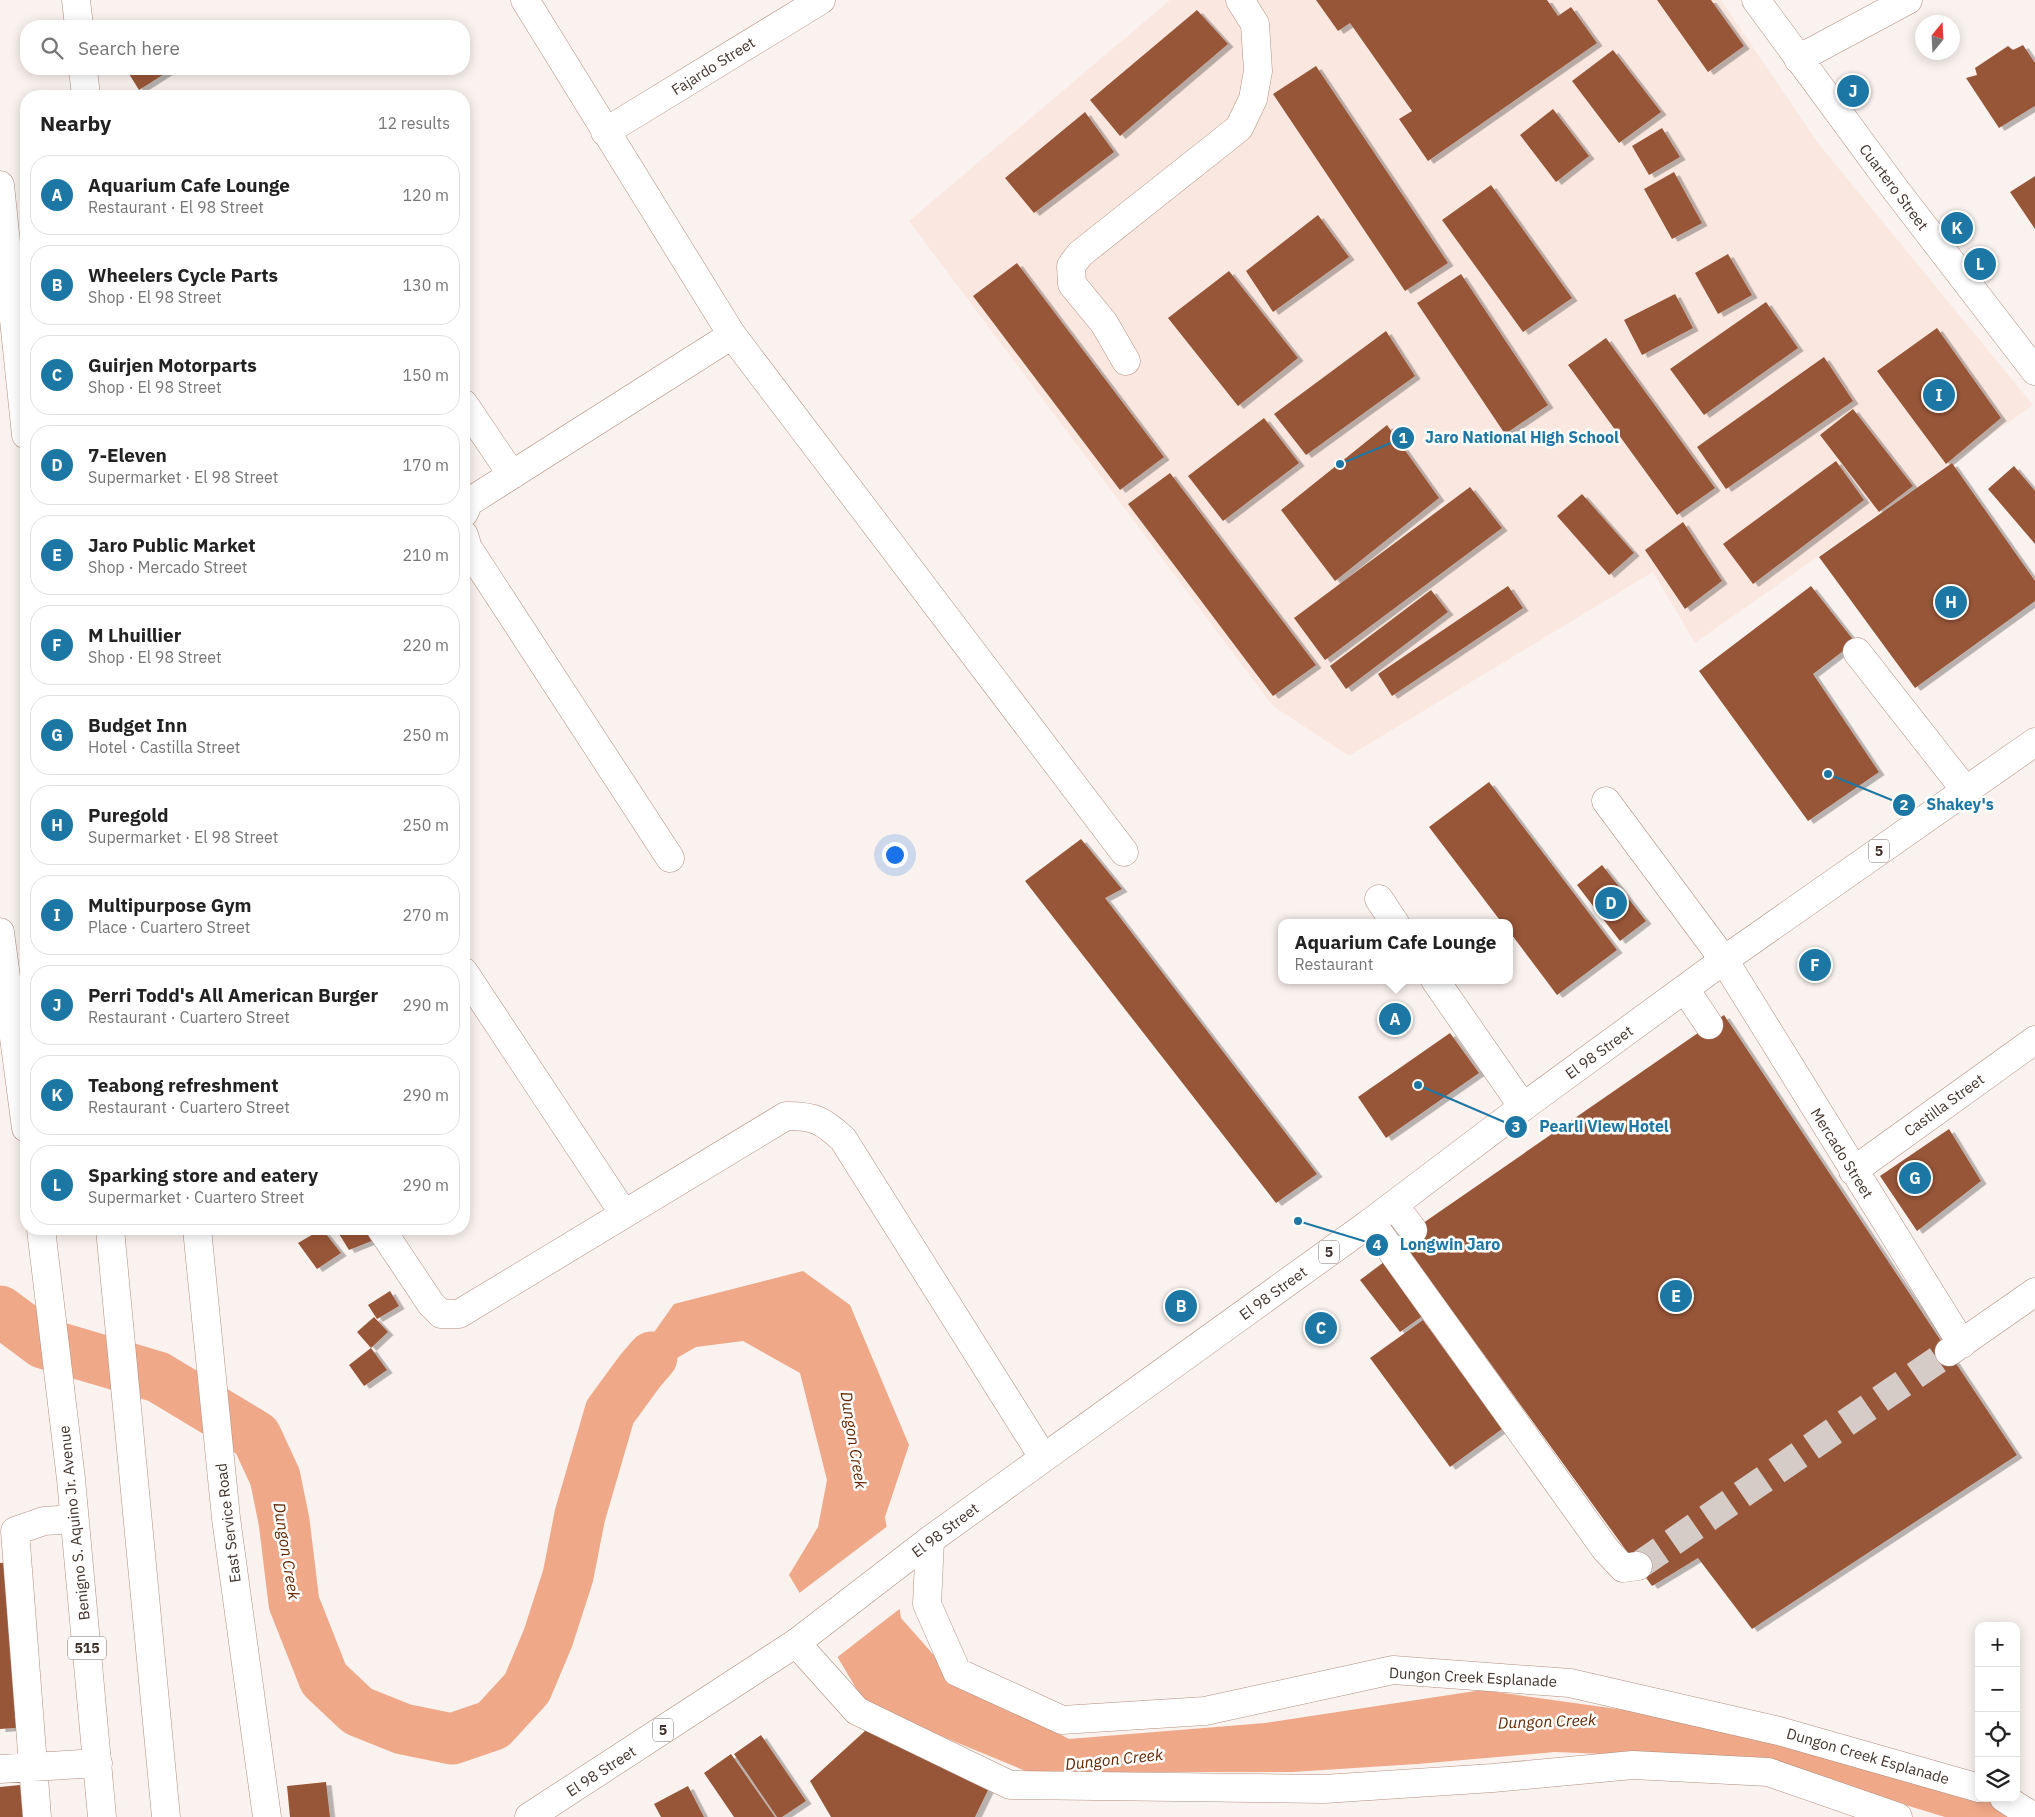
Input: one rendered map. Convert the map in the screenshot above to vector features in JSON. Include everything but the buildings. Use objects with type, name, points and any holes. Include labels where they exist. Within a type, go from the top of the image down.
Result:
[{"type":"main road","points":[[76,0],[78,20]]},
{"type":"main road","points":[[525,0],[732,335],[1124,852]]},
{"type":"main road","name":"Fajardo Street","points":[[605,132],[821,0]]},
{"type":"main road","points":[[1126,361],[1104,323],[1072,284],[1071,266],[1080,254],[1238,128],[1253,99],[1258,71],[1255,24],[1240,0]]},
{"type":"main road","name":"Cuartero Street","points":[[1756,0],[1798,59],[2035,371]]},
{"type":"main road","points":[[1798,59],[1908,0]]},
{"type":"main road","points":[[84,75],[85,90]]},
{"type":"main road","points":[[0,185],[20,377]]},
{"type":"main road","points":[[470,502],[732,335]]},
{"type":"main road","points":[[470,413],[512,475]]},
{"type":"main road","points":[[470,551],[670,858]]},
{"type":"main road","points":[[1858,652],[1966,791]]},
{"type":"main road","name":"El 98 Street","points":[[530,1817],[796,1643],[930,1540],[1371,1222],[1523,1107],[1724,960],[2035,742]]},
{"type":"main road","name":"Mercado Street","points":[[1606,801],[1724,960],[1853,1171],[1955,1348],[2035,1292]]},
{"type":"main road","points":[[1379,899],[1393,919]]},
{"type":"main road","points":[[0,932],[19,1021],[20,1036]]},
{"type":"main road","points":[[470,981],[624,1214]]},
{"type":"main road","points":[[1438,984],[1523,1107]]},
{"type":"main road","points":[[1685,989],[1709,1025]]},
{"type":"main road","name":"Castilla Street","points":[[1853,1171],[2035,1040]]},
{"type":"main road","points":[[385,1235],[431,1304],[441,1314],[459,1314],[786,1116],[807,1116],[827,1124],[843,1139],[1043,1458]]},
{"type":"main road","points":[[1394,1205],[1413,1230]]},
{"type":"main road","points":[[1371,1222],[1606,1550],[1631,1567]]},
{"type":"main road","name":"Benigno S. Aquino Jr. Avenue","points":[[42,1235],[71,1479],[102,1817]]},
{"type":"main road","points":[[111,1235],[166,1817]]},
{"type":"main road","name":"East Service Road","points":[[198,1235],[226,1518],[267,1817]]},
{"type":"main road","points":[[37,1817],[15,1531],[44,1521],[74,1519]]},
{"type":"main road","name":"Dungon Creek Esplanade","points":[[930,1540],[927,1604],[957,1672],[1062,1720],[1205,1711],[1392,1670],[1570,1682],[1778,1731],[1975,1787]]},
{"type":"main road","points":[[796,1643],[857,1711],[1010,1785],[1324,1789],[1493,1778],[1633,1765],[1768,1772],[1898,1817]]},
{"type":"main road","points":[[0,1770],[98,1763]]},
{"type":"main road","points":[[2010,1802],[2034,1817]]},
{"type":"shaded area","points":[[1170,0],[1721,0],[1818,143],[2033,405],[1695,643],[1653,572],[1349,756],[1273,706],[909,221]]},
{"type":"water","points":[[803,1271],[850,1305],[909,1445],[885,1517],[901,1618],[954,1678],[1069,1739],[1265,1723],[1482,1690],[1667,1716],[1975,1797],[1975,1802],[1993,1802],[2016,1817],[1945,1817],[1757,1760],[1555,1752],[1417,1764],[1292,1772],[1028,1772],[866,1705],[789,1575],[818,1527],[827,1480],[800,1373],[743,1341],[696,1347],[649,1374],[610,1412],[645,1345],[674,1304]]},
{"type":"pier","points":[[889,1525],[902,1607],[835,1659],[798,1594]]},
{"type":"waterway","name":"Dungon Creek","points":[[0,1311],[43,1343],[158,1377],[256,1436],[275,1477],[284,1521],[294,1603],[324,1679],[358,1711],[403,1729],[452,1739],[493,1725],[527,1688],[548,1638],[568,1576],[580,1515],[610,1412],[652,1357]]},
{"type":"tunnel","points":[[1638,1566],[1949,1352]]},
{"type":"place","name":"Perri Todd's All American Burger","points":[[1853,91]]},
{"type":"place","name":"Teabong refreshment","points":[[1957,228]]},
{"type":"place","name":"Sparking store and eatery","points":[[1980,264]]},
{"type":"place","name":"Multipurpose Gym","points":[[1939,395]]},
{"type":"place","name":"Jaro National High School","points":[[1340,464]]},
{"type":"place","name":"Puregold","points":[[1951,602]]},
{"type":"place","name":"Shakey's","points":[[1828,774]]},
{"type":"place","name":"7-Eleven","points":[[1611,903]]},
{"type":"place","name":"M Lhuillier","points":[[1815,965]]},
{"type":"place","name":"Aquarium Cafe Lounge","points":[[1395,1019]]},
{"type":"place","name":"Pearli View Hotel","points":[[1418,1085]]},
{"type":"place","name":"Budget Inn","points":[[1915,1178]]},
{"type":"place","name":"Longwin Jaro","points":[[1298,1221]]},
{"type":"place","name":"Jaro Public Market","points":[[1676,1296]]},
{"type":"place","name":"Wheelers Cycle Parts","points":[[1181,1306]]},
{"type":"place","name":"Guirjen Motorparts","points":[[1321,1328]]}]
